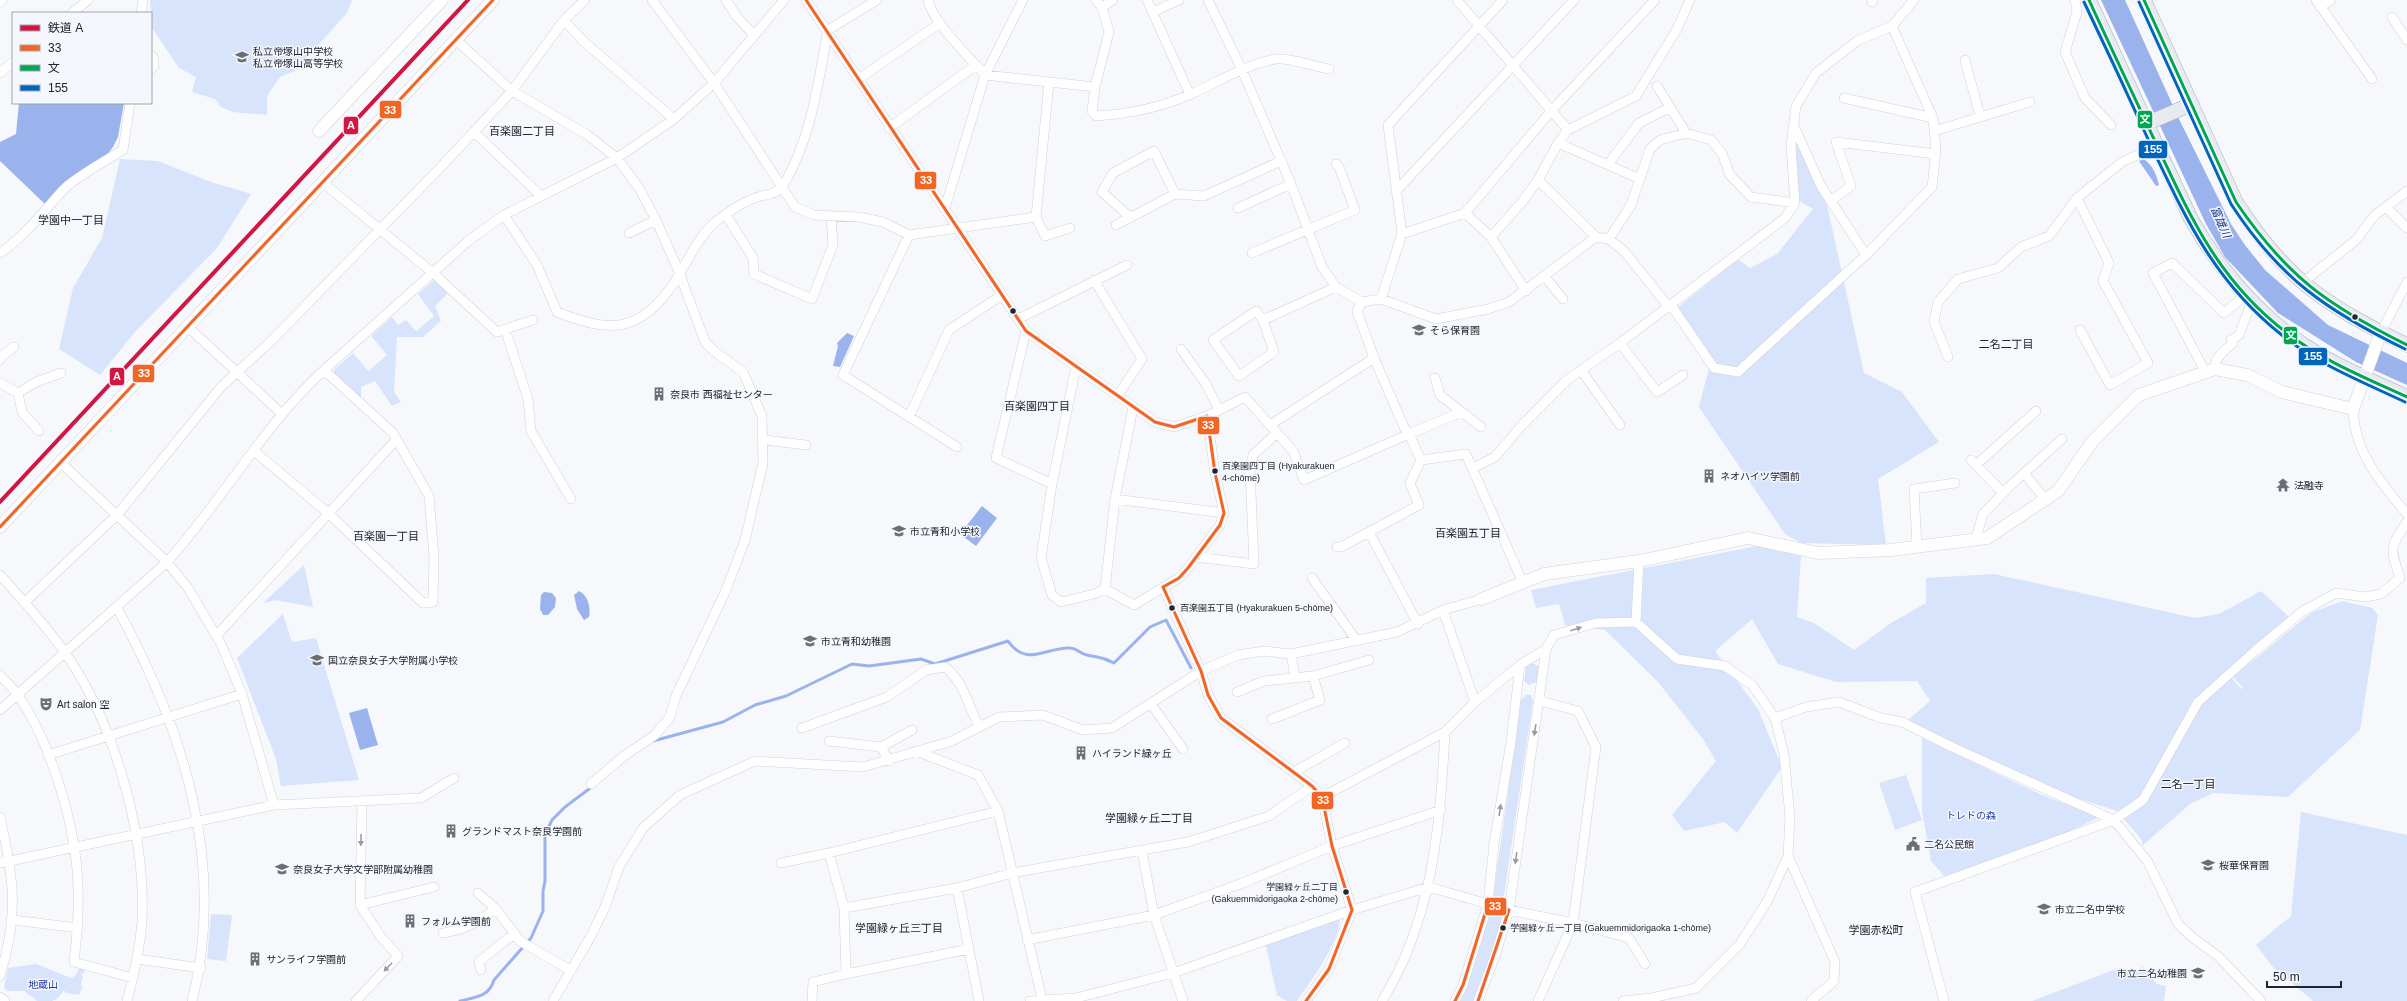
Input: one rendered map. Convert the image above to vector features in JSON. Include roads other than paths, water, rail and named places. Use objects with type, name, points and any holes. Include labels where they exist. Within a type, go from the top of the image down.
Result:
[{"type":"main road","points":[[2089,0],[2148,123],[2191,219],[2208,248],[2249,298],[2276,324],[2304,344],[2407,397]]},
{"type":"main road","points":[[2144,0],[2236,202],[2254,231],[2279,261],[2302,283],[2379,336],[2407,345]]},
{"type":"main road","points":[[2148,123],[2192,104]]},
{"type":"street","points":[[73,12],[88,0]]},
{"type":"street","points":[[141,12],[144,0]]},
{"type":"street","points":[[0,526],[493,0]]},
{"type":"street","points":[[25,602],[117,516],[201,410],[381,231],[474,132],[512,91],[564,20],[585,0]]},
{"type":"street","points":[[652,0],[714,83],[795,207],[814,215],[859,217],[884,222],[909,236],[959,230],[1036,217]]},
{"type":"street","points":[[726,0],[737,17],[754,35]]},
{"type":"street","points":[[0,710],[66,654],[167,562],[191,536],[282,414],[302,390],[324,370],[468,242],[504,215],[617,158],[674,119],[714,83],[784,0]]},
{"type":"street","points":[[806,0],[860,78],[889,128],[945,208],[1026,331],[1118,395],[1133,408],[1155,422],[1174,427],[1207,416],[1246,397],[1293,451],[1304,480],[1461,412]]},
{"type":"street","points":[[504,215],[537,265],[557,312],[585,322],[607,326],[627,325],[640,318],[656,305],[695,246],[712,226],[748,200],[770,194],[782,188],[804,142],[815,103],[828,30],[877,0]]},
{"type":"street","points":[[928,0],[930,8],[940,23],[985,75],[1095,87]]},
{"type":"street","points":[[945,208],[985,75],[1023,0]]},
{"type":"street","points":[[1113,0],[1099,4],[1109,32],[1095,87],[1092,111],[1096,116],[1128,114],[1190,95],[1242,70],[1277,59],[1329,69]]},
{"type":"street","points":[[1147,0],[1190,95]]},
{"type":"street","points":[[1153,12],[1180,0]]},
{"type":"street","points":[[1208,0],[1242,70],[1291,184],[1310,230],[1322,267],[1336,287],[1362,302],[1381,299],[1436,319],[1488,309],[1509,302],[1545,277],[1596,237]]},
{"type":"street","points":[[1458,0],[1568,130]]},
{"type":"street","points":[[1381,299],[1402,234],[1388,125],[1478,24],[1503,0]]},
{"type":"street","points":[[1396,191],[1574,0]]},
{"type":"street","points":[[1402,234],[1465,213],[1552,110],[1655,0]]},
{"type":"street","points":[[1491,237],[1522,202],[1538,180],[1558,143],[1568,130],[1636,96],[1677,29],[1690,0]]},
{"type":"street","points":[[1473,468],[1495,457],[1523,424],[1567,380],[1620,343],[1785,218],[1795,203],[1791,146],[1796,106],[1816,73],[1857,41],[1892,26],[1914,0]]},
{"type":"street","points":[[2075,0],[2077,12],[2065,52],[2085,98],[2111,125]]},
{"type":"street","points":[[2331,0],[2318,4],[2372,79]]},
{"type":"street","points":[[319,131],[437,2]]},
{"type":"street","points":[[2392,17],[2407,40]]},
{"type":"street","points":[[564,20],[583,41],[674,119]]},
{"type":"street","points":[[860,78],[940,23]]},
{"type":"street","points":[[1538,180],[1596,237],[1609,239],[1625,252],[1668,306],[1673,308],[1714,368],[1738,372],[1866,255],[1932,188],[1936,154],[1933,118],[1892,26]]},
{"type":"street","points":[[456,40],[512,91],[586,134],[617,158],[639,188],[656,220],[679,272],[705,342],[714,351],[737,366],[749,382],[762,416],[764,440],[763,463],[745,540],[726,590],[676,696],[670,717],[655,735],[624,756],[591,784]]},
{"type":"street","points":[[152,56],[154,59],[154,66],[152,68]]},
{"type":"street","points":[[1965,60],[1980,116]]},
{"type":"street","points":[[0,73],[12,63]]},
{"type":"street","points":[[889,128],[976,65]]},
{"type":"street","points":[[1049,82],[1036,217],[1045,236],[1070,228]]},
{"type":"street","points":[[1657,86],[1669,108],[1686,133]]},
{"type":"street","points":[[1844,98],[1933,118]]},
{"type":"street","points":[[1934,131],[2030,102]]},
{"type":"street","points":[[0,253],[13,244],[46,211],[64,189],[123,150],[130,104]]},
{"type":"street","points":[[1609,163],[1639,123],[1669,108]]},
{"type":"street","points":[[1793,123],[1830,201],[1866,255]]},
{"type":"street","points":[[474,132],[541,196]]},
{"type":"street","points":[[1609,239],[1630,205],[1650,149],[1660,140],[1686,133],[1711,140],[1722,153],[1730,175],[1751,197],[1795,203]]},
{"type":"street","points":[[1830,201],[1851,186],[1836,142],[1936,154]]},
{"type":"street","points":[[1558,143],[1609,163],[1640,179]]},
{"type":"street","points":[[1948,357],[1934,322],[1938,302],[1958,279],[1998,268],[2021,247],[2049,236],[2076,198],[2122,162],[2158,146]]},
{"type":"street","points":[[1130,218],[1102,192],[1113,173],[1154,151],[1175,194]]},
{"type":"street","points":[[1116,225],[1175,194],[1204,196],[1281,161]]},
{"type":"street","points":[[1252,253],[1355,210],[1339,167],[1336,164]]},
{"type":"street","points":[[322,182],[433,273],[497,332],[533,320]]},
{"type":"street","points":[[1238,208],[1291,184]]},
{"type":"street","points":[[2302,283],[2356,240],[2374,216],[2387,208],[2407,191]]},
{"type":"street","points":[[2076,198],[2109,264],[2104,281],[2148,363],[2110,385],[2080,330]]},
{"type":"street","points":[[2387,208],[2407,228]]},
{"type":"street","points":[[1465,213],[1491,237],[1526,291]]},
{"type":"street","points":[[726,215],[753,258],[754,274],[812,299],[833,245],[832,216]]},
{"type":"street","points":[[629,233],[656,220]]},
{"type":"street","points":[[909,236],[842,375],[956,448]]},
{"type":"street","points":[[2210,371],[2153,272],[2172,263],[2224,313],[2249,298]]},
{"type":"street","points":[[1018,319],[1094,280],[1127,265]]},
{"type":"street","points":[[1545,277],[1563,299]]},
{"type":"street","points":[[1094,280],[1142,359],[1118,395]]},
{"type":"street","points":[[2407,282],[2379,336],[2364,374],[2353,409],[2354,423],[2363,454],[2384,486],[2407,514]]},
{"type":"street","points":[[1263,320],[1336,287]]},
{"type":"street","points":[[909,417],[949,330],[1002,295]]},
{"type":"street","points":[[2210,371],[2222,354],[2233,343],[2231,340],[2239,335],[2249,298]]},
{"type":"street","points":[[1362,302],[1357,311],[1374,358],[1404,427],[1409,434],[1421,460]]},
{"type":"street","points":[[1256,311],[1263,320],[1274,352],[1239,376],[1213,340],[1256,311]]},
{"type":"street","points":[[187,326],[282,414]]},
{"type":"street","points":[[505,329],[528,399],[531,431],[571,499]]},
{"type":"street","points":[[1026,331],[996,458],[1052,484]]},
{"type":"street","points":[[1620,343],[1657,392],[1683,375]]},
{"type":"street","points":[[1,356],[14,347]]},
{"type":"street","points":[[1181,349],[1206,384],[1219,410]]},
{"type":"street","points":[[1270,424],[1374,358]]},
{"type":"street","points":[[1076,367],[1052,484],[1041,558],[1052,595],[1061,602],[1094,594],[1105,589]]},
{"type":"street","points":[[254,452],[328,513],[423,603],[433,602],[434,557],[429,496],[393,433],[324,370]]},
{"type":"street","points":[[1581,370],[1620,425]]},
{"type":"street","points":[[553,1001],[599,918],[619,867],[643,828],[680,795],[755,761],[862,767],[889,761],[952,741],[999,717],[1043,715],[1083,730],[1112,728],[1201,671],[1238,654],[1264,651],[1291,654],[1397,632],[1418,624],[1443,610],[1482,599],[1544,574],[1639,561],[1748,538],[1818,553],[1891,550],[1987,538],[2058,491],[2092,442],[2140,395],[2210,371],[2247,375],[2282,392],[2353,409]]},
{"type":"street","points":[[36,382],[44,372]]},
{"type":"street","points":[[18,393],[36,382],[61,373]]},
{"type":"street","points":[[1435,378],[1440,395],[1481,427]]},
{"type":"street","points":[[0,383],[18,393],[22,412],[40,431]]},
{"type":"street","points":[[1105,589],[1115,499],[1133,408]]},
{"type":"street","points":[[2003,493],[1974,463],[2036,411]]},
{"type":"street","points":[[1105,589],[1134,606],[1179,578],[1220,525],[1224,513],[1215,473],[1207,416]]},
{"type":"street","points":[[1196,557],[1254,564],[1250,469],[1253,455],[1278,433]]},
{"type":"street","points":[[1976,539],[1983,514],[2024,473],[2062,439]]},
{"type":"street","points":[[216,636],[396,440]]},
{"type":"street","points":[[764,440],[806,444]]},
{"type":"street","points":[[1421,460],[1466,454],[1523,582]]},
{"type":"street","points":[[1337,547],[1341,548],[1419,505],[1410,483],[1421,460]]},
{"type":"street","points":[[60,462],[167,562],[188,588],[216,636],[242,694],[274,805]]},
{"type":"street","points":[[2024,473],[2045,499]]},
{"type":"street","points":[[1917,546],[1914,489],[1955,483]]},
{"type":"street","points":[[1115,499],[1224,513]]},
{"type":"street","points":[[1944,1001],[1914,892],[2114,820],[2143,800],[2198,702],[2256,650],[2302,611],[2336,593],[2365,597],[2381,594],[2400,578],[2392,543],[2407,522]]},
{"type":"street","points":[[1369,532],[1418,624]]},
{"type":"street","points":[[1636,622],[1639,561]]},
{"type":"street","points":[[0,575],[25,602],[66,654],[84,684],[108,735],[124,783],[134,833],[141,882],[142,920],[137,960],[127,1001]]},
{"type":"street","points":[[1312,578],[1357,641]]},
{"type":"street","points":[[1163,587],[1201,671],[1208,695],[1221,718],[1312,786],[1322,797],[1332,846],[1352,910],[1328,969],[1306,1001]]},
{"type":"street","points":[[117,608],[141,652],[168,718],[184,764],[198,820],[206,912],[201,968],[192,1001]]},
{"type":"street","points":[[1443,610],[1475,702]]},
{"type":"street","points":[[1478,1001],[1495,956],[1508,910],[1540,702],[1546,649],[1554,636],[1575,629],[1596,623],[1636,622],[1677,659],[1725,666],[1752,684],[1775,718],[1784,754],[1790,818],[1788,856],[1768,900],[1740,944],[1696,988],[1652,998],[1623,1001]]},
{"type":"street","points":[[1322,797],[1445,732],[1475,702],[1520,665],[1546,649]]},
{"type":"street","points":[[1291,654],[1295,677]]},
{"type":"street","points":[[1237,692],[1264,681],[1313,676],[1369,660]]},
{"type":"street","points":[[1455,1001],[1463,985],[1488,904],[1494,844],[1511,742],[1520,665]]},
{"type":"street","points":[[802,728],[887,696],[926,670],[945,667],[956,676],[965,691],[972,715],[980,727]]},
{"type":"street","points":[[0,675],[18,695],[34,724],[48,755],[63,797],[73,847],[78,888],[78,928],[74,962],[133,978]]},
{"type":"street","points":[[1272,719],[1320,700],[1313,676]]},
{"type":"street","points":[[48,755],[242,694]]},
{"type":"street","points":[[1538,1001],[1573,923],[1596,747],[1578,711],[1540,702]]},
{"type":"street","points":[[1775,718],[1806,707],[1839,702],[1881,718],[1902,722],[1979,760],[2114,820],[2148,862],[2178,924],[2192,937],[2219,957],[2261,1001]]},
{"type":"street","points":[[1151,704],[1183,749]]},
{"type":"street","points":[[829,741],[881,746],[912,730]]},
{"type":"street","points":[[1382,1001],[1399,968],[1429,887],[1441,810],[1445,732]]},
{"type":"street","points":[[1294,772],[1345,743]]},
{"type":"street","points":[[881,746],[889,761]]},
{"type":"street","points":[[916,752],[978,774],[998,810],[1027,940],[1042,999]]},
{"type":"street","points":[[0,862],[274,805],[422,798],[454,778]]},
{"type":"street","points":[[844,908],[957,888],[1012,873],[1188,842],[1269,816],[1312,786]]},
{"type":"street","points":[[356,1001],[398,956],[381,937],[360,905],[362,801]]},
{"type":"street","points":[[781,862],[829,853],[998,810]]},
{"type":"street","points":[[1027,940],[1154,915],[1240,884],[1332,846],[1441,810]]},
{"type":"street","points":[[0,817],[10,860],[13,920],[8,951],[0,976]]},
{"type":"street","points":[[1142,851],[1154,915],[1183,1001]]},
{"type":"street","points":[[829,853],[844,908],[846,974]]},
{"type":"street","points":[[1788,856],[1835,962],[1834,981],[1811,1001]]},
{"type":"street","points":[[360,905],[434,886]]},
{"type":"street","points":[[1030,1001],[1042,999],[1078,999],[1173,974],[1352,910],[1429,887],[1508,910],[1573,923],[1629,938],[1645,964]]},
{"type":"street","points":[[957,888],[979,1001]]},
{"type":"street","points":[[478,893],[496,909],[518,938],[570,970]]},
{"type":"street","points":[[443,933],[460,931],[474,925],[496,909]]},
{"type":"street","points":[[13,920],[78,928]]},
{"type":"street","points":[[456,921],[460,931]]},
{"type":"street","points":[[481,970],[479,962],[507,939],[518,938]]},
{"type":"street","points":[[812,1001],[813,982],[969,949]]},
{"type":"street","points":[[137,960],[201,968]]},
{"type":"street","points":[[0,997],[5,1001]]},
{"type":"water","name":"富雄川","points":[[2101,0],[2125,0],[2179,119],[2231,224],[2245,245],[2265,270],[2328,325],[2407,363],[2407,385],[2356,362],[2278,313],[2225,257],[2206,224]]},
{"type":"water","points":[[19,104],[124,104],[118,137],[113,147],[106,156],[62,185],[46,205],[0,161],[0,142],[16,134]]},
{"type":"water","points":[[2144,159],[2154,170],[2159,185],[2156,186],[2139,161]]},
{"type":"water","points":[[847,333],[854,336],[840,367],[833,366],[838,346],[837,343]]},
{"type":"water","points":[[982,506],[997,518],[976,546],[960,534]]},
{"type":"water","points":[[579,591],[585,595],[590,610],[589,617],[584,620],[577,609],[574,595]]},
{"type":"water","points":[[544,592],[552,593],[556,598],[555,607],[548,615],[543,615],[540,609],[541,595]]},
{"type":"water","points":[[367,708],[378,745],[360,750],[349,713]]},
{"type":"waterway","points":[[653,741],[723,722],[755,705],[786,696],[852,664],[869,666],[921,659],[935,664],[1008,641],[1015,649],[1029,655],[1070,648],[1114,663],[1150,627],[1166,620],[1191,668]]},
{"type":"waterway","points":[[460,1001],[476,997],[489,990],[494,980],[531,938],[543,911],[543,891],[545,881],[545,835],[552,820],[565,807],[593,786]]},
{"type":"rail line","name":"A","points":[[0,502],[468,0]]},
{"type":"place","name":"私立帝塚山中学校 私立帝塚山高等学校","points":[[242,57]]},
{"type":"place","name":"そら保育園","points":[[1419,330]]},
{"type":"place","name":"奈良市 西福祉センター","points":[[659,394]]},
{"type":"place","name":"百楽園四丁目 (Hyakurakuen 4-chōme)","points":[[1215,471]]},
{"type":"place","name":"ネオハイツ学園前","points":[[1709,476]]},
{"type":"place","name":"法融寺","points":[[2283,485]]},
{"type":"place","name":"市立青和小学校","points":[[899,531]]},
{"type":"place","name":"百楽園五丁目 (Hyakurakuen 5-chōme)","points":[[1172,608]]},
{"type":"place","name":"市立青和幼稚園","points":[[810,641]]},
{"type":"place","name":"国立奈良女子大学附属小学校","points":[[317,660]]},
{"type":"place","name":"Art salon 空","points":[[46,704]]},
{"type":"place","name":"ハイランド緑ヶ丘","points":[[1081,753]]},
{"type":"place","name":"グランドマスト奈良学園前","points":[[451,831]]},
{"type":"place","name":"二名公民館","points":[[1913,844]]},
{"type":"place","name":"桜華保育園","points":[[2208,865]]},
{"type":"place","name":"奈良女子大学文学部附属幼稚園","points":[[282,869]]},
{"type":"place","name":"学園緑ヶ丘二丁目 (Gakuemmidorigaoka 2-chōme)","points":[[1346,892]]},
{"type":"place","name":"市立二名中学校","points":[[2044,909]]},
{"type":"place","name":"フォルム学園前","points":[[410,921]]},
{"type":"place","name":"学園緑ヶ丘一丁目 (Gakuemmidorigaoka 1-chōme)","points":[[1503,928]]},
{"type":"place","name":"サンライフ学園前","points":[[255,959]]},
{"type":"place","name":"市立二名幼稚園","points":[[2198,973]]},
{"type":"district","name":"百楽園二丁目","points":[[522,131]]},
{"type":"district","name":"学園中一丁目","points":[[71,220]]},
{"type":"district","name":"二名二丁目","points":[[2006,344]]},
{"type":"district","name":"百楽園四丁目","points":[[1037,406]]},
{"type":"district","name":"百楽園五丁目","points":[[1468,533]]},
{"type":"district","name":"百楽園一丁目","points":[[386,536]]},
{"type":"district","name":"二名一丁目","points":[[2188,784]]},
{"type":"district","name":"学園緑ヶ丘二丁目","points":[[1149,818]]},
{"type":"district","name":"学園緑ヶ丘三丁目","points":[[899,928]]},
{"type":"district","name":"学園赤松町","points":[[1876,930]]},
{"type":"park label","name":"トレドの森","points":[[1971,815]]},
{"type":"park label","name":"地蔵山","points":[[43,984]]}]
